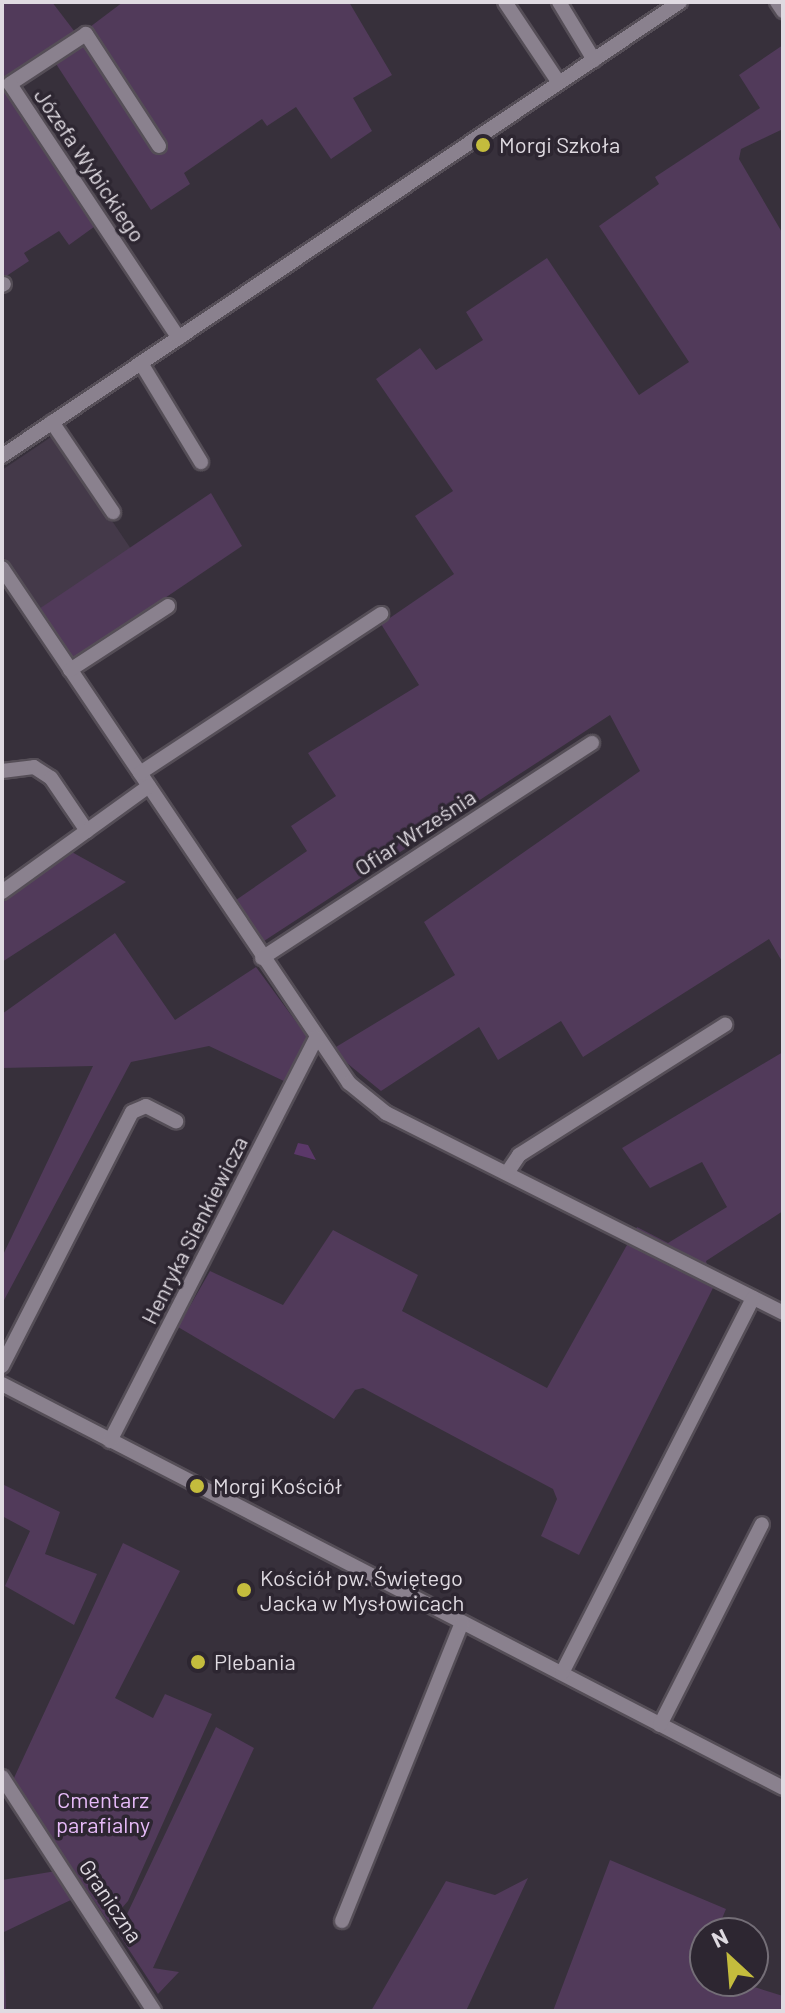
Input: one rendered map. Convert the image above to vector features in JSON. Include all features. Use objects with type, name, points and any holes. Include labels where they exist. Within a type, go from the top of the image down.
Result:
[{"type":"street","points":[[505,2],[559,83]]},
{"type":"street","points":[[559,2],[594,60]]},
{"type":"street","points":[[2,456],[680,2]]},
{"type":"street","points":[[777,2],[783,11]]},
{"type":"street","name":"Józefa Wybickiego","points":[[159,146],[86,34],[10,84],[179,338]]},
{"type":"street","points":[[141,363],[201,462]]},
{"type":"street","points":[[52,422],[113,512]]},
{"type":"street","points":[[2,568],[349,1083],[386,1113],[783,1313]]},
{"type":"street","points":[[70,670],[168,606]]},
{"type":"street","points":[[140,773],[381,614]]},
{"type":"street","name":"Ofiar Września","points":[[262,958],[592,743]]},
{"type":"street","points":[[2,771],[34,767],[51,778],[87,831]]},
{"type":"street","points":[[2,892],[149,786]]},
{"type":"street","points":[[507,1173],[519,1155],[725,1025]]},
{"type":"street","name":"Henryka Sienkiewicza","points":[[110,1441],[316,1038]]},
{"type":"street","points":[[2,1366],[132,1112],[146,1106],[176,1121]]},
{"type":"street","points":[[562,1673],[753,1298]]},
{"type":"street","points":[[2,1384],[783,1788]]},
{"type":"street","points":[[660,1725],[762,1524]]},
{"type":"street","points":[[342,1921],[462,1623]]},
{"type":"street","name":"Graniczna","points":[[2,1777],[154,2011]]},
{"type":"shaded area","points":[[54,435],[131,549],[38,612],[2,555],[2,470]]},
{"type":"shaded area","points":[[298,1143],[308,1145],[316,1160],[294,1154]]},
{"type":"green space","points":[[2,2],[52,2],[78,36],[123,2],[349,2],[392,75],[353,98],[372,131],[331,159],[296,107],[267,126],[262,119],[184,173],[190,184],[151,210],[49,53],[4,84],[98,224],[69,245],[59,231],[24,253],[29,261],[2,279]]},
{"type":"green space","points":[[783,45],[783,129],[741,149],[739,159],[783,234],[783,963],[769,939],[583,1057],[561,1021],[498,1060],[479,1027],[381,1091],[331,1050],[455,975],[424,922],[640,771],[610,715],[264,941],[236,900],[307,851],[291,826],[336,796],[308,753],[419,685],[381,624],[454,574],[415,516],[453,491],[376,379],[420,348],[436,370],[483,340],[466,312],[547,258],[639,395],[689,362],[599,226],[659,184],[655,177],[760,108],[739,75]]},
{"type":"green space","points":[[211,493],[242,546],[73,660],[39,609]]},
{"type":"green space","points":[[70,851],[126,882],[2,962],[2,895]]},
{"type":"green space","points":[[115,933],[175,1020],[256,967],[308,1038],[286,1082],[209,1046],[131,1062],[2,1304],[2,1257],[93,1066],[2,1068],[2,1014]]},
{"type":"green space","points":[[783,1052],[783,1211],[706,1261],[713,1288],[579,1555],[541,1536],[557,1499],[553,1489],[363,1388],[355,1390],[334,1419],[178,1327],[210,1271],[283,1305],[333,1230],[418,1275],[402,1311],[547,1388],[637,1227],[668,1243],[727,1207],[702,1162],[650,1188],[622,1148]]},
{"type":"green space","points":[[2,1484],[60,1512],[45,1554],[97,1574],[74,1625],[5,1586],[30,1531],[2,1516]]},
{"type":"green space","name":"Cmentarz parafialny","points":[[123,1543],[180,1571],[115,1698],[153,1718],[165,1694],[212,1714],[128,1901],[109,1923],[13,1780]]},
{"type":"green space","points":[[216,1727],[254,1748],[153,1968],[179,1972],[158,1994],[118,1933]]},
{"type":"green space","points":[[610,1860],[726,1909],[723,1917],[689,1917],[689,1997],[769,1997],[769,1992],[783,1996],[783,2011],[553,2011]]},
{"type":"green space","points":[[56,1871],[75,1898],[4,1932],[6,2011],[2,2011],[2,1880]]},
{"type":"green space","points":[[528,1878],[466,2011],[371,2011],[446,1881],[495,1895]]},
{"type":"place","name":"Morgi Szkoła","points":[[483,145]]},
{"type":"place","name":"Morgi Kościół","points":[[197,1486]]},
{"type":"place","name":"Kościół pw. Świętego Jacka w Mysłowicach","points":[[244,1590]]},
{"type":"place","name":"Plebania","points":[[198,1662]]}]
